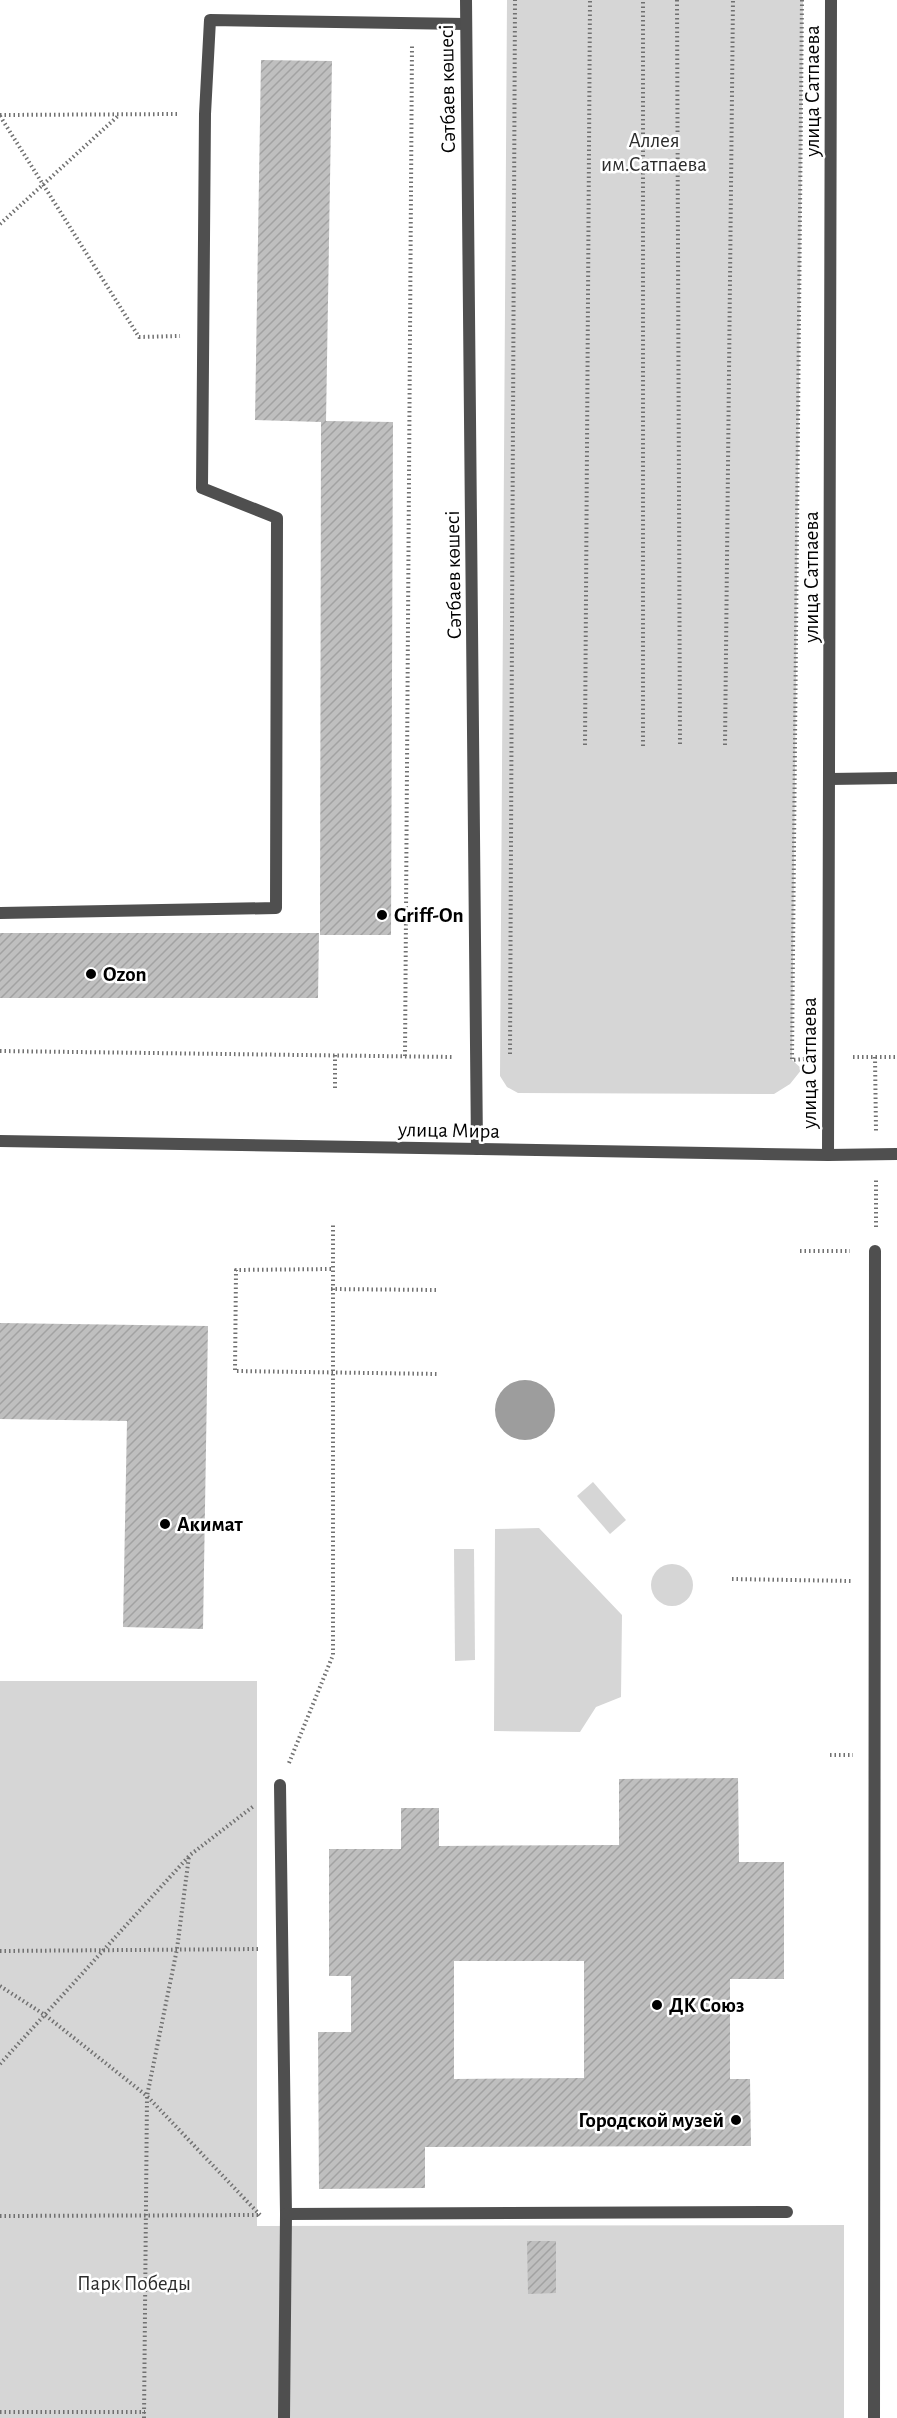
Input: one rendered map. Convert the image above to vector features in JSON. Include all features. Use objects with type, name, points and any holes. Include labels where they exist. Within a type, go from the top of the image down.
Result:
[{"type":"street","name":"Сәтбаев көшесі","points":[[466,0],[478,1057],[477,1149]]},
{"type":"street","name":"улица Сатпаева","points":[[828,1155],[831,0]]},
{"type":"street","points":[[0,913],[276,908],[278,518],[202,488],[205,114],[210,20],[466,24]]},
{"type":"street","points":[[830,779],[897,778]]},
{"type":"street","name":"улица Мира","points":[[0,1141],[828,1155],[897,1154]]},
{"type":"street","points":[[874,2418],[875,1251]]},
{"type":"street","points":[[280,1785],[286,2214],[284,2418]]},
{"type":"street","points":[[286,2214],[787,2212]]},
{"type":"path","points":[[510,1054],[515,0]]},
{"type":"path","points":[[585,745],[590,0]]},
{"type":"path","points":[[643,0],[643,746]]},
{"type":"path","points":[[677,0],[680,747]]},
{"type":"path","points":[[725,745],[732,0]]},
{"type":"path","points":[[792,1060],[802,0]]},
{"type":"path","points":[[405,1056],[412,23]]},
{"type":"path","points":[[0,224],[120,114]]},
{"type":"path","points":[[0,115],[205,114]]},
{"type":"path","points":[[0,115],[139,337],[203,336]]},
{"type":"path","points":[[0,1051],[478,1057]]},
{"type":"path","points":[[335,1055],[335,1089]]},
{"type":"path","points":[[0,2064],[190,1855],[280,1785],[333,1655],[331,1289],[333,1224]]},
{"type":"path","points":[[332,1269],[236,1270],[235,1371],[438,1374]]},
{"type":"path","points":[[331,1289],[438,1290]]},
{"type":"path","points":[[732,1579],[875,1581]]},
{"type":"path","points":[[144,2418],[148,2216],[147,2096],[177,1949],[190,1855]]},
{"type":"path","points":[[0,1951],[282,1949]]},
{"type":"path","points":[[0,1986],[45,2015],[147,2096],[260,2215]]},
{"type":"path","points":[[0,2216],[286,2214]]},
{"type":"path","points":[[0,2412],[145,2412]]},
{"type":"green space","name":"Аллея им.Сатпаева","points":[[507,0],[803,0],[792,1060],[802,1069],[790,1084],[774,1094],[518,1093],[507,1087],[500,1076]]},
{"type":"green space","points":[[593,1482],[626,1520],[610,1534],[577,1496]]},
{"type":"green space","points":[[539,1528],[622,1615],[621,1697],[596,1707],[580,1732],[494,1731],[495,1529]]},
{"type":"green space","points":[[454,1549],[474,1549],[475,1660],[455,1661]]},
{"type":"green space","points":[[672,1564],[680,1565],[687,1570],[692,1577],[692,1593],[687,1600],[680,1605],[672,1606],[664,1605],[657,1600],[652,1593],[651,1585],[652,1577],[657,1570],[664,1565]]},
{"type":"green space","name":"Парк Победы","points":[[0,1681],[257,1681],[257,2226],[844,2225],[844,2418],[0,2418]]},
{"type":"shaded area","points":[[525,1380],[542,1385],[550,1393],[555,1410],[550,1427],[542,1435],[525,1440],[508,1435],[500,1427],[495,1410],[500,1393],[508,1385]]},
{"type":"building","points":[[261,60],[332,61],[326,421],[393,422],[391,935],[320,935],[321,422],[255,420]]},
{"type":"building","points":[[0,933],[319,933],[318,998],[0,998]]},
{"type":"building","name":"Акимат","points":[[0,1323],[208,1326],[203,1629],[123,1627],[127,1421],[0,1419]]},
{"type":"building","name":"ДК Союз","points":[[738,1778],[739,1862],[784,1862],[784,1979],[730,1979],[730,2079],[750,2079],[751,2146],[425,2147],[425,2188],[319,2189],[318,2032],[351,2032],[351,1976],[329,1976],[329,1849],[401,1849],[401,1808],[439,1808],[439,1846],[619,1845],[619,1779]],"holes":[[[454,1961],[584,1961],[584,2078],[454,2079]]]},
{"type":"building","points":[[527,2241],[556,2241],[556,2293],[528,2294]]},
{"type":"place","name":"Griff-On","points":[[382,915]]},
{"type":"place","name":"Ozon","points":[[91,974]]},
{"type":"place","name":"Акимат","points":[[165,1524]]},
{"type":"place","name":"ДК Союз","points":[[657,2005]]},
{"type":"place","name":"Городской музей","points":[[736,2120]]}]
